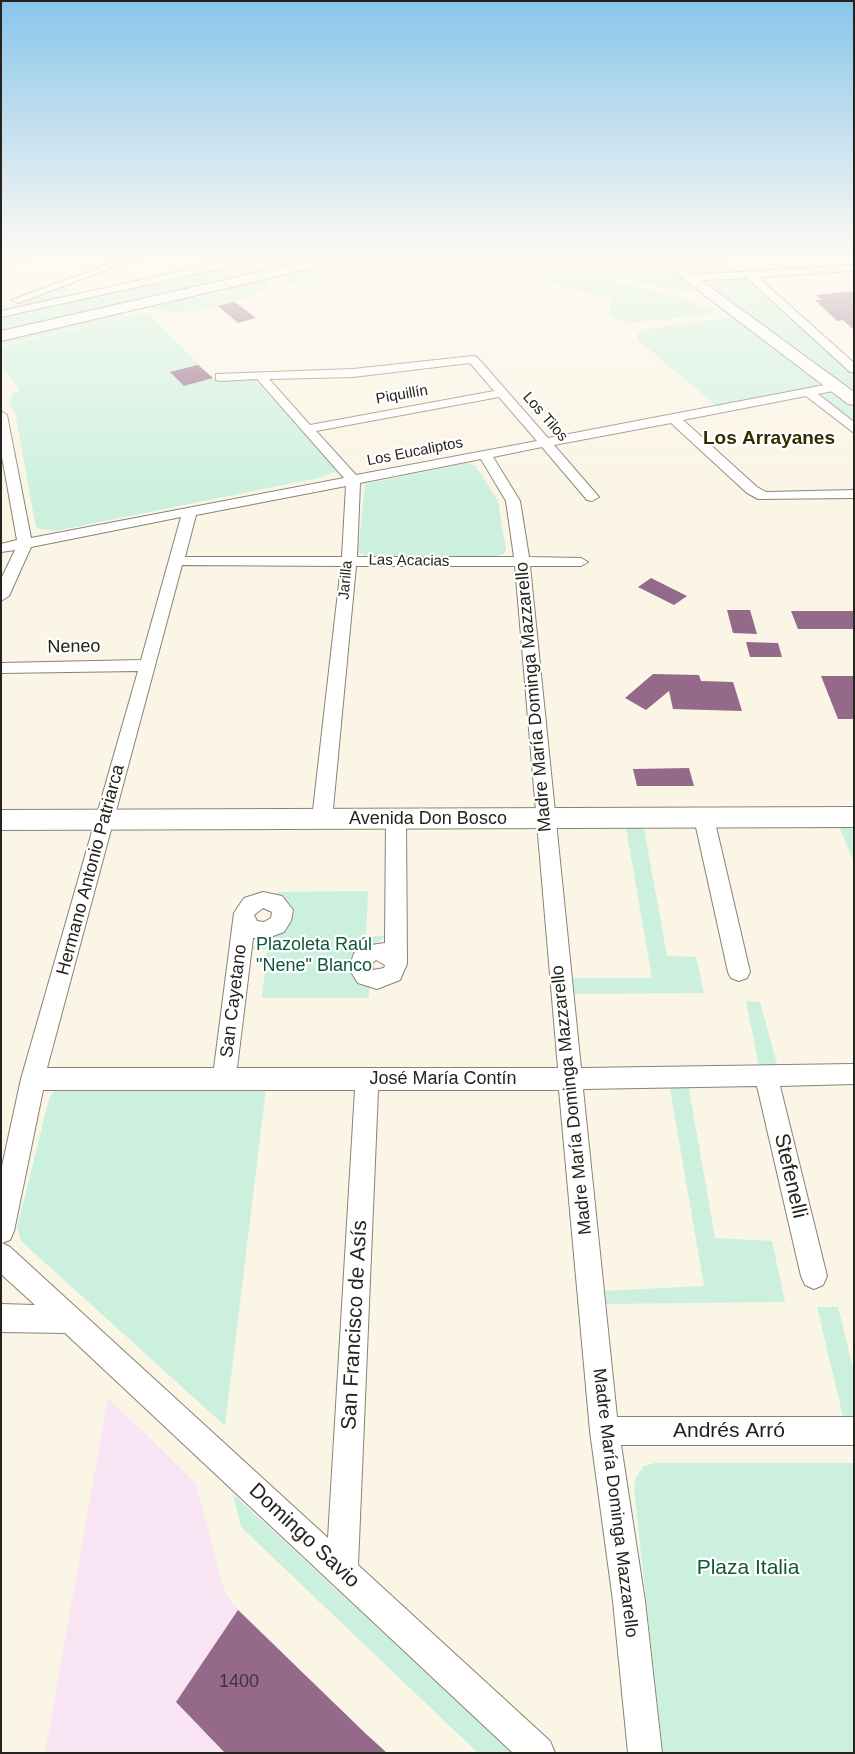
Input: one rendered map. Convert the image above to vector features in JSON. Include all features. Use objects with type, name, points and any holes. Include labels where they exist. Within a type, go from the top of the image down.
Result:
[{"type":"main road","points":[[766,335],[854,400]]},
{"type":"main road","name":"Avenida Don Bosco","points":[[1,820],[854,817]]},
{"type":"street","points":[[816,335],[854,369]]},
{"type":"street","name":"Los Tilos","points":[[260,376],[353,373],[473,359],[592,497]]},
{"type":"street","points":[[220,377],[260,376],[353,480]]},
{"type":"street","name":"Los Eucaliptos","points":[[1,548],[672,417],[836,387]]},
{"type":"street","points":[[807,391],[854,429]]},
{"type":"street","name":"Piquillín","points":[[308,429],[502,393]]},
{"type":"street","points":[[1,415],[25,543],[1,596]]},
{"type":"street","points":[[672,417],[752,490],[764,496],[854,494]]},
{"type":"street","name":"Madre María Dominga Mazzarello","points":[[485,455],[513,501],[522,562],[544,819],[604,1432],[628,1601],[645,1753]]},
{"type":"street","name":"Jarilla","points":[[322,819],[349,560],[353,480]]},
{"type":"street","name":"Hermano Antonio Patriarca","points":[[1,1231],[33,1079],[190,511]]},
{"type":"street","name":"Las Acacias","points":[[177,561],[581,562]]},
{"type":"street","name":"Neneo","points":[[1,668],[148,665]]},
{"type":"street","points":[[704,818],[739,972]]},
{"type":"street","points":[[396,819],[396,964]]},
{"type":"street","name":"San Cayetano","points":[[224,1079],[244,922]]},
{"type":"street","name":"José María Contín","points":[[33,1079],[570,1080],[854,1074]]},
{"type":"street","name":"Stefenelli","points":[[766,1076],[814,1276]]},
{"type":"street","name":"San Francisco de Asís","points":[[342,1572],[367,1079]]},
{"type":"street","name":"Domingo Savio","points":[[1,1256],[538,1753]]},
{"type":"street","points":[[1,1318],[71,1320]]},
{"type":"street","name":"Andrés Arró","points":[[604,1432],[854,1431]]},
{"type":"shaded area","points":[[108,1398],[195,1482],[223,1586],[229,1600],[298,1667],[287,1684],[300,1697],[311,1680],[365,1732],[354,1750],[357,1753],[45,1753]]},
{"type":"green space","points":[[19,335],[45,335],[1,345],[1,339]]},
{"type":"green space","points":[[52,335],[170,335],[213,378],[252,377],[336,471],[323,477],[55,531],[36,528],[15,412],[10,408],[12,394],[20,390],[1,365],[1,347]]},
{"type":"green space","points":[[637,335],[759,335],[817,380],[818,387],[718,407],[638,340]]},
{"type":"green space","points":[[774,335],[809,335],[854,374],[854,395]]},
{"type":"green space","points":[[828,393],[842,398],[854,409],[854,426],[819,396]]},
{"type":"green space","points":[[467,463],[476,466],[498,501],[506,550],[504,554],[497,556],[367,556],[358,551],[365,484]]},
{"type":"green space","points":[[625,823],[643,823],[667,956],[696,957],[704,993],[567,994],[565,978],[652,978]]},
{"type":"green space","points":[[850,823],[854,833],[854,862],[838,824]]},
{"type":"green space","name":"Plazoleta Raúl \"Nene\" Blanco","points":[[368,891],[366,936],[387,936],[369,948],[369,998],[262,998],[267,949],[249,949],[272,936],[277,892]]},
{"type":"green space","points":[[746,1001],[760,1002],[779,1071],[760,1071]]},
{"type":"green space","points":[[669,1083],[688,1083],[715,1238],[772,1241],[785,1302],[603,1304],[602,1291],[704,1286]]},
{"type":"green space","points":[[62,1086],[266,1089],[225,1426],[21,1241],[17,1228],[49,1099],[54,1091]]},
{"type":"green space","points":[[817,1307],[838,1307],[854,1372],[854,1425],[845,1425]]},
{"type":"green space","name":"Plaza Italia","points":[[655,1463],[854,1463],[854,1753],[663,1753],[634,1490],[636,1477],[644,1466]]},
{"type":"green space","points":[[233,1494],[513,1753],[478,1753],[241,1527]]},
{"type":"building","points":[[198,365],[213,378],[184,386],[170,372]]},
{"type":"building","points":[[651,578],[687,596],[674,605],[638,587]]},
{"type":"building","points":[[727,610],[750,610],[757,634],[733,633]]},
{"type":"building","points":[[791,611],[854,611],[854,629],[798,629]]},
{"type":"building","points":[[746,642],[778,643],[782,657],[750,657]]},
{"type":"building","points":[[653,674],[699,675],[701,681],[733,682],[742,711],[673,709],[669,691],[646,710],[625,698]]},
{"type":"building","points":[[821,676],[854,676],[854,719],[838,719]]},
{"type":"building","points":[[689,768],[694,786],[637,786],[633,769]]},
{"type":"building","points":[[238,1610],[387,1753],[225,1753],[176,1702]]},
{"type":"district","name":"Los Arrayanes","points":[[769,439]]}]
